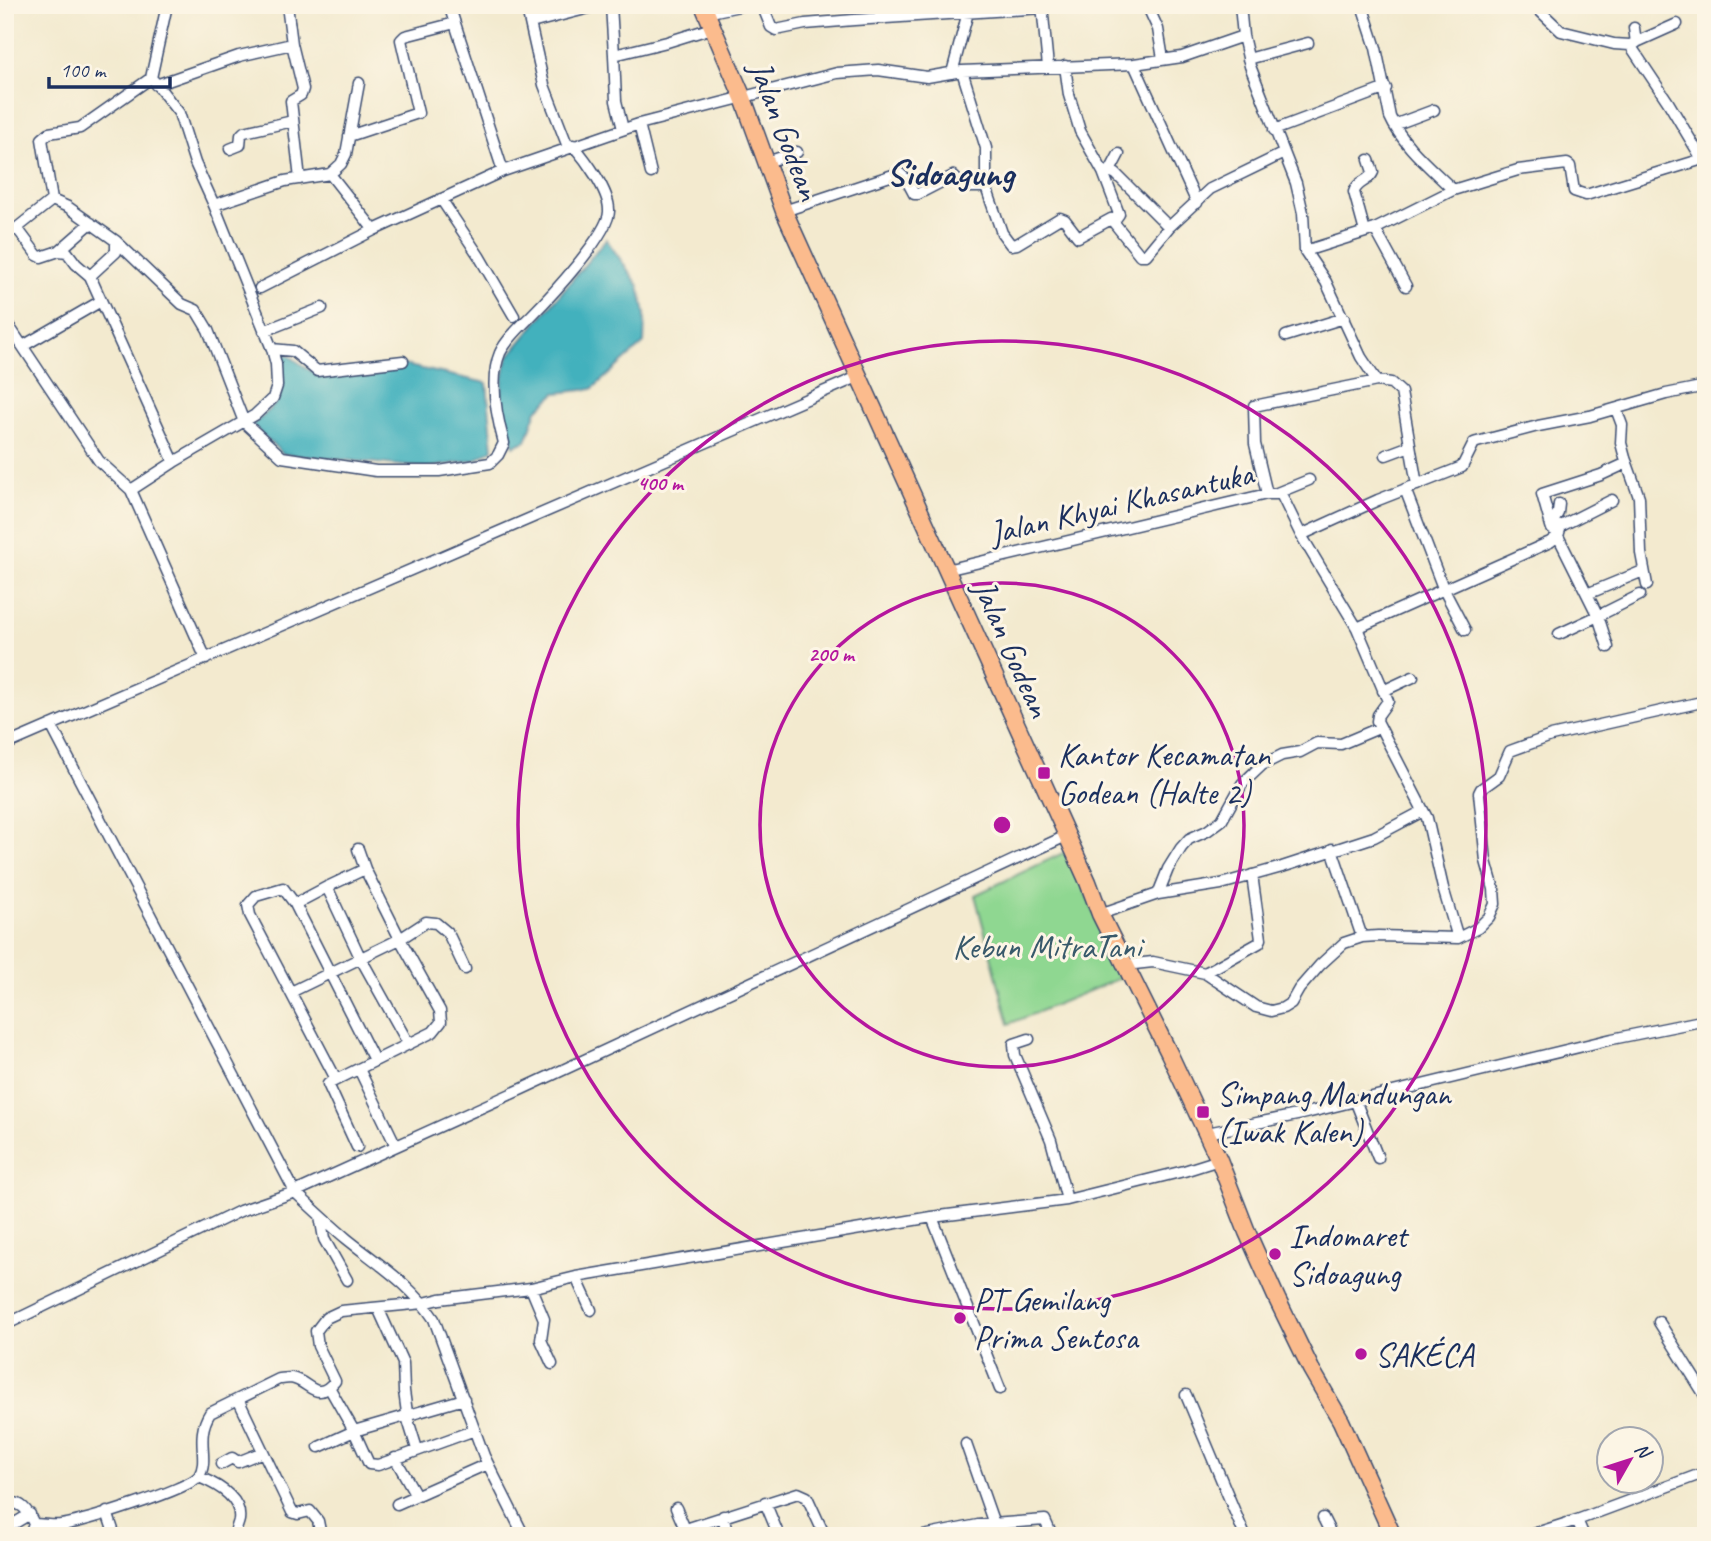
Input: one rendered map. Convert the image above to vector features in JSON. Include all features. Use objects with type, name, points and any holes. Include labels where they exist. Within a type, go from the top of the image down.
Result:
[{"type":"main road","name":"Jalan Godean","points":[[707,15],[743,98],[784,211],[1100,914],[1207,1133],[1277,1299],[1340,1421],[1393,1536]]},
{"type":"street","points":[[131,490],[244,422],[273,398],[278,376],[272,349],[195,163],[179,113],[154,82],[167,5]]},
{"type":"street","points":[[286,5],[303,89],[299,97],[291,101],[300,178]]},
{"type":"street","points":[[449,5],[503,171]]},
{"type":"street","points":[[52,200],[68,207],[116,241],[182,304],[196,310],[203,318],[244,422],[282,457],[376,471],[439,471],[490,463],[504,443],[496,415],[496,369],[500,352],[558,287],[597,238],[609,216],[607,196],[571,146],[544,85],[526,5]]},
{"type":"street","points":[[531,23],[601,5]]},
{"type":"street","points":[[611,5],[616,101],[622,129]]},
{"type":"street","points":[[614,55],[667,43],[707,15],[744,5]]},
{"type":"street","points":[[762,5],[771,27],[776,30],[805,24],[964,10],[1043,7],[1048,67]]},
{"type":"street","points":[[1147,5],[1158,29],[1163,59]]},
{"type":"street","points":[[1240,5],[1242,36],[1248,59],[1284,153],[1303,213],[1305,251],[1326,282],[1362,357],[1377,381]]},
{"type":"street","points":[[1362,5],[1386,88],[1390,117],[1419,156],[1452,190]]},
{"type":"street","points":[[1536,7],[1551,5]]},
{"type":"street","points":[[1536,7],[1551,23],[1569,34],[1633,44],[1677,24]]},
{"type":"street","points":[[964,10],[957,72],[986,148],[986,187],[1002,233],[1011,245],[1060,218],[1065,220],[1078,237],[1109,219],[1114,221],[1140,255],[1149,254],[1169,227],[1210,190],[1284,153]]},
{"type":"street","points":[[349,136],[418,113],[401,40],[405,36],[455,23]]},
{"type":"street","points":[[1305,251],[1370,231],[1452,190],[1518,170],[1564,163],[1570,166],[1574,191],[1586,195],[1704,159],[1633,44],[1634,28]]},
{"type":"street","points":[[260,288],[374,230],[503,171],[639,124],[837,73],[878,70],[927,77],[957,72],[1134,64],[1182,57],[1242,36]]},
{"type":"street","points":[[1248,59],[1308,43]]},
{"type":"street","points":[[52,200],[41,145],[48,133],[80,128],[154,82],[239,56],[292,44]]},
{"type":"street","points":[[1134,64],[1197,203]]},
{"type":"street","points":[[1065,66],[1069,95],[1080,131],[1106,172],[1119,214],[1114,221]]},
{"type":"street","points":[[214,205],[285,181],[330,174],[341,164],[346,154],[359,83]]},
{"type":"street","points":[[1274,130],[1386,88]]},
{"type":"street","points":[[1394,125],[1434,110]]},
{"type":"street","points":[[230,149],[240,145],[244,132],[293,121]]},
{"type":"street","points":[[639,124],[651,173]]},
{"type":"street","points":[[767,162],[797,152]]},
{"type":"street","points":[[1106,172],[1119,154]]},
{"type":"street","points":[[1368,160],[1373,172],[1358,184],[1354,192],[1370,231],[1406,286]]},
{"type":"street","points":[[1106,172],[1116,174],[1169,227]]},
{"type":"street","points":[[784,211],[899,173],[915,194],[953,176],[964,187],[986,187]]},
{"type":"street","points":[[330,174],[374,230]]},
{"type":"street","points":[[441,199],[514,316]]},
{"type":"street","points":[[5,233],[17,228],[52,200]]},
{"type":"street","points":[[17,228],[37,255],[47,256],[59,251],[91,223]]},
{"type":"street","points":[[90,276],[116,252],[116,241]]},
{"type":"street","points":[[59,251],[67,252],[90,276],[174,462]]},
{"type":"street","points":[[23,346],[101,301]]},
{"type":"street","points":[[264,331],[322,308]]},
{"type":"street","points":[[1286,336],[1344,318]]},
{"type":"street","points":[[5,320],[99,461],[131,490],[206,659]]},
{"type":"street","points":[[272,349],[293,351],[317,371],[403,361]]},
{"type":"street","points":[[5,745],[860,376]]},
{"type":"street","points":[[1309,480],[1272,494],[1255,444],[1254,406],[1377,381],[1391,383],[1401,392],[1417,485]]},
{"type":"street","points":[[1301,535],[1462,467],[1474,443],[1706,386]]},
{"type":"street","points":[[1616,409],[1622,425],[1621,443],[1636,486],[1643,571],[1647,585]]},
{"type":"street","points":[[1385,455],[1410,446]]},
{"type":"street","points":[[1608,647],[1598,616],[1551,526],[1542,494],[1601,475],[1627,463]]},
{"type":"street","points":[[1405,489],[1443,588],[1465,630]]},
{"type":"street","name":"Jalan Khyai Khasantuka","points":[[946,570],[1272,494],[1282,497],[1301,535],[1357,628],[1383,691]]},
{"type":"street","points":[[1357,628],[1557,538],[1561,526],[1612,500]]},
{"type":"street","points":[[1551,526],[1558,513],[1559,504]]},
{"type":"street","points":[[1587,594],[1643,571]]},
{"type":"street","points":[[1559,634],[1640,595]]},
{"type":"street","points":[[1413,677],[1383,691],[1388,703],[1377,718],[1379,728],[1427,818],[1458,938]]},
{"type":"street","points":[[1125,965],[1153,962],[1205,973],[1256,1006],[1271,1011],[1283,1009],[1291,1003],[1299,989],[1331,953],[1344,943],[1362,937],[1458,938],[1478,928],[1489,917],[1495,904],[1494,889],[1486,862],[1479,793],[1499,776],[1510,751],[1551,736],[1706,701]]},
{"type":"street","points":[[51,725],[295,1192],[320,1216],[407,1286],[424,1303],[434,1319],[487,1464],[524,1536]]},
{"type":"street","points":[[1158,894],[1168,869],[1181,848],[1189,839],[1222,820],[1242,784],[1262,765],[1317,743],[1341,744],[1379,728]]},
{"type":"street","points":[[1100,914],[1158,894],[1222,884],[1374,837],[1423,811]]},
{"type":"street","points":[[5,1325],[240,1211],[295,1192],[1066,836]]},
{"type":"street","points":[[357,1147],[328,1084],[433,1032],[441,1022],[440,1011],[400,939],[365,869],[358,849]]},
{"type":"street","points":[[1332,849],[1362,937]]},
{"type":"street","points":[[295,904],[365,869]]},
{"type":"street","points":[[1205,973],[1259,943],[1261,939],[1252,875]]},
{"type":"street","points":[[327,887],[360,957],[408,1043]]},
{"type":"street","points":[[336,1079],[250,915],[248,905],[256,896],[284,888],[295,904],[374,1060]]},
{"type":"street","points":[[291,992],[400,939],[426,922],[436,923],[448,933],[465,969]]},
{"type":"street","points":[[1207,1133],[1612,1039],[1706,1020]]},
{"type":"street","points":[[1029,1039],[1014,1044],[1015,1055],[1051,1140],[1067,1200]]},
{"type":"street","points":[[359,1069],[396,1146]]},
{"type":"street","points":[[1355,1100],[1378,1158]]},
{"type":"street","points":[[5,1529],[32,1519],[61,1525],[176,1490],[199,1477],[203,1466],[201,1436],[204,1423],[211,1413],[279,1379],[292,1378],[315,1391],[329,1387],[335,1381],[318,1346],[316,1332],[326,1318],[341,1311],[531,1288],[576,1277],[932,1217],[1067,1200],[1219,1160]]},
{"type":"street","points":[[320,1216],[324,1239],[347,1280]]},
{"type":"street","points":[[932,1217],[1000,1389]]},
{"type":"street","points":[[576,1277],[591,1310]]},
{"type":"street","points":[[531,1288],[544,1319],[541,1340],[552,1364]]},
{"type":"street","points":[[378,1308],[403,1363],[407,1414],[417,1449]]},
{"type":"street","points":[[1659,1322],[1706,1397]]},
{"type":"street","points":[[329,1387],[369,1464],[377,1465],[475,1430]]},
{"type":"street","points":[[1186,1395],[1245,1536]]},
{"type":"street","points":[[237,1399],[292,1512],[298,1514],[310,1511],[318,1521],[321,1536]]},
{"type":"street","points":[[319,1447],[354,1431],[464,1399]]},
{"type":"street","points":[[967,1444],[987,1528]]},
{"type":"street","points":[[221,1464],[232,1458],[238,1462],[242,1461],[263,1452]]},
{"type":"street","points":[[395,1458],[416,1495]]},
{"type":"street","points":[[397,1504],[487,1464]]},
{"type":"street","points":[[1527,1536],[1706,1472]]},
{"type":"street","points":[[199,1477],[219,1487],[231,1497],[239,1511],[235,1536]]},
{"type":"street","points":[[664,1536],[798,1493],[803,1494],[812,1506],[825,1536]]},
{"type":"street","points":[[765,1502],[779,1536]]},
{"type":"street","points":[[5,1504],[20,1504],[32,1519],[30,1536]]},
{"type":"street","points":[[676,1508],[685,1529]]},
{"type":"street","points":[[107,1512],[115,1536]]},
{"type":"street","points":[[723,1516],[728,1536]]},
{"type":"street","points":[[1324,1518],[1332,1536]]},
{"type":"street","points":[[928,1535],[1045,1520],[1052,1536]]},
{"type":"street","points":[[1577,1520],[1584,1536]]},
{"type":"street","points":[[61,1525],[65,1536]]},
{"type":"green space","name":"Kebun MitraTani","points":[[1067,851],[1123,977],[1009,1024],[975,895]]},
{"type":"water","points":[[606,239],[639,286],[645,313],[644,343],[592,389],[556,393],[537,410],[526,441],[514,446],[502,402],[502,382],[508,357]]},
{"type":"water","points":[[287,354],[323,377],[379,366],[404,365],[487,383],[493,449],[475,460],[427,468],[283,454],[252,425],[271,409],[279,397],[282,357]]},
{"type":"place","name":"Kantor Kecamatan Godean (Halte 2)","points":[[1044,773]]},
{"type":"place","name":"Simpang Mandungan (Iwak Kalen)","points":[[1203,1112]]},
{"type":"place","name":"Indomaret Sidoagung","points":[[1275,1254]]},
{"type":"place","name":"PT Gemilang Prima Sentosa","points":[[960,1318]]},
{"type":"place","name":"SAKÉCA","points":[[1361,1354]]},
{"type":"district","name":"Sidoagung","points":[[950,172]]}]
